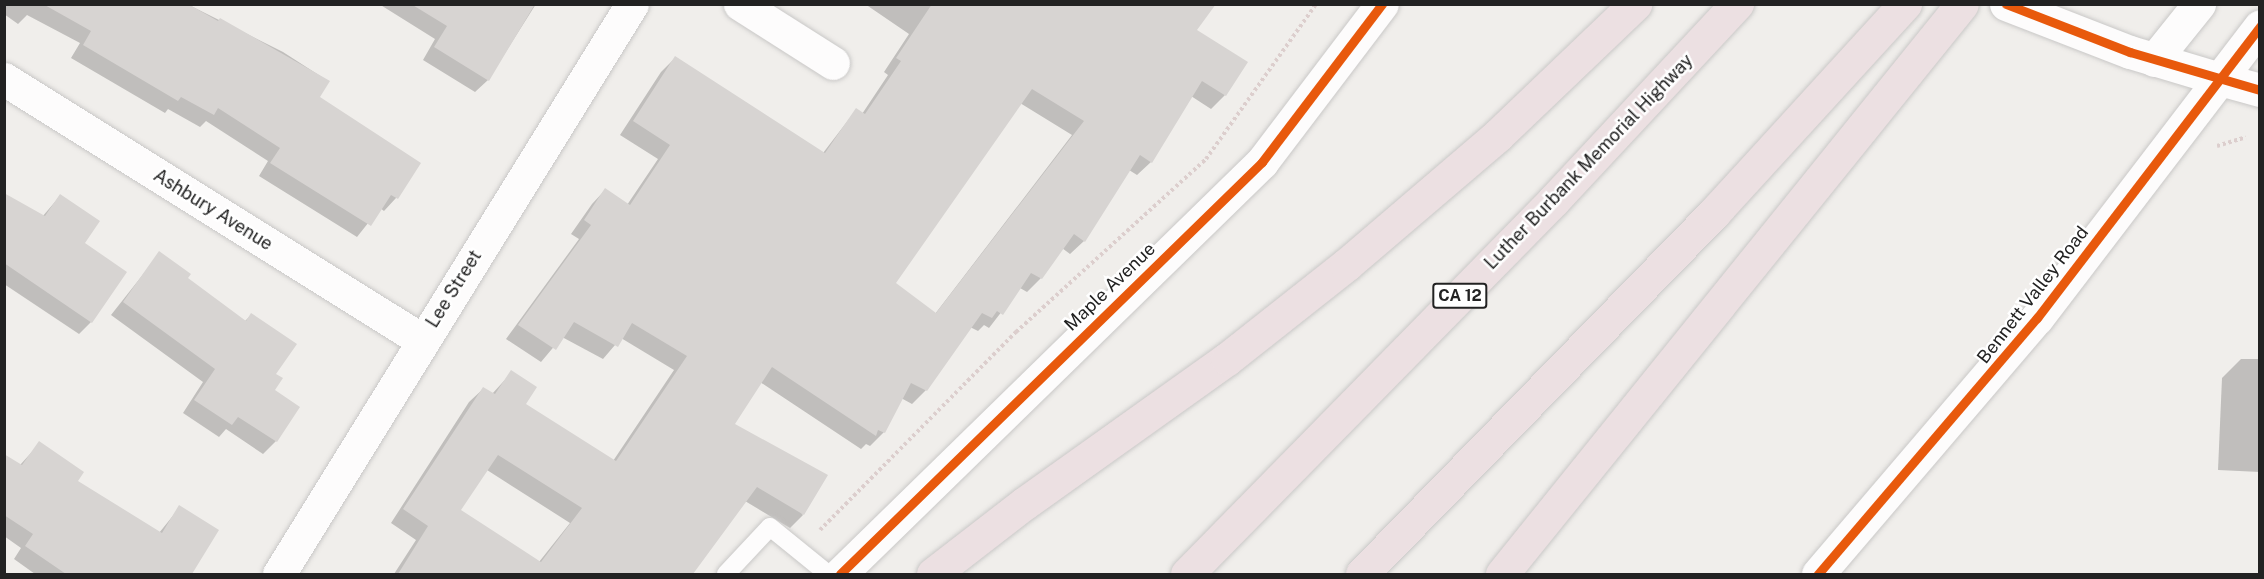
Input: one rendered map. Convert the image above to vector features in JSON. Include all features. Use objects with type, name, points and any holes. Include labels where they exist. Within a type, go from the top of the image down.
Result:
[{"type":"highway","points":[[933,574],[1025,503],[1227,359],[1346,265],[1498,135],[1635,4]]},
{"type":"highway","points":[[1362,574],[1648,282],[1855,61],[1905,4]]},
{"type":"highway","points":[[1502,574],[1962,4]]},
{"type":"highway","name":"Luther Burbank Memorial Highway","points":[[1187,574],[1553,201],[1733,9]]},
{"type":"street","name":"Lee Street","points":[[279,574],[632,4]]},
{"type":"street","points":[[740,4],[833,63]]},
{"type":"street","name":"Maple Avenue","points":[[840,574],[1262,162],[1382,4]]},
{"type":"street","points":[[2006,4],[2154,60],[2259,90]]},
{"type":"street","points":[[2154,60],[2199,4]]},
{"type":"street","name":"Bennett Valley Road","points":[[1818,574],[1992,374],[2259,26]]},
{"type":"street","name":"Ashbury Avenue","points":[[4,79],[422,340]]},
{"type":"lane","points":[[726,574],[770,527],[828,574]]},
{"type":"path","points":[[801,550],[1016,332],[1206,159],[1316,4]]},
{"type":"path","points":[[2210,148],[2246,137]]},
{"type":"building","points":[[43,4],[188,4],[218,21],[220,18],[330,81],[320,97],[421,163],[398,199],[391,195],[371,226],[270,163],[280,148],[218,108],[214,115],[181,97],[178,101],[83,45],[91,31]]},
{"type":"building","points":[[411,4],[535,4],[489,81],[434,47],[447,26]]},
{"type":"building","points":[[932,4],[1216,4],[1197,30],[1248,62],[1226,96],[1202,81],[1152,163],[1140,155],[1085,242],[1074,234],[1042,279],[1031,273],[1003,315],[997,311],[992,318],[982,313],[927,391],[911,383],[885,433],[878,430],[876,436],[772,367],[735,424],[828,475],[804,515],[757,487],[693,574],[398,574],[428,526],[403,509],[483,387],[495,394],[511,370],[537,387],[526,404],[616,461],[687,356],[632,323],[618,347],[574,322],[556,350],[518,325],[591,225],[584,220],[605,188],[630,205],[670,145],[633,121],[675,56],[825,153],[856,108],[865,114],[901,61],[896,58]],"holes":[[[1032,89],[1084,121],[936,313],[896,283]],[[498,455],[582,508],[541,562],[461,510]]]},
{"type":"building","points":[[4,193],[45,216],[60,194],[100,221],[85,243],[127,272],[92,323],[4,263]]},
{"type":"building","points":[[159,251],[191,274],[188,278],[246,321],[251,313],[297,344],[276,374],[283,378],[275,390],[300,407],[277,442],[238,417],[232,425],[194,400],[215,369],[123,302]]},
{"type":"building","points":[[39,441],[84,472],[78,481],[162,533],[179,505],[219,530],[192,574],[66,574],[25,546],[33,534],[4,515],[4,454],[22,465]]},
{"type":"cycle path","points":[[840,574],[1262,162],[1382,4]]},
{"type":"cycle path","points":[[2006,4],[2130,52],[2260,90]]},
{"type":"cycle path","points":[[1818,574],[2037,318],[2260,26]]}]
